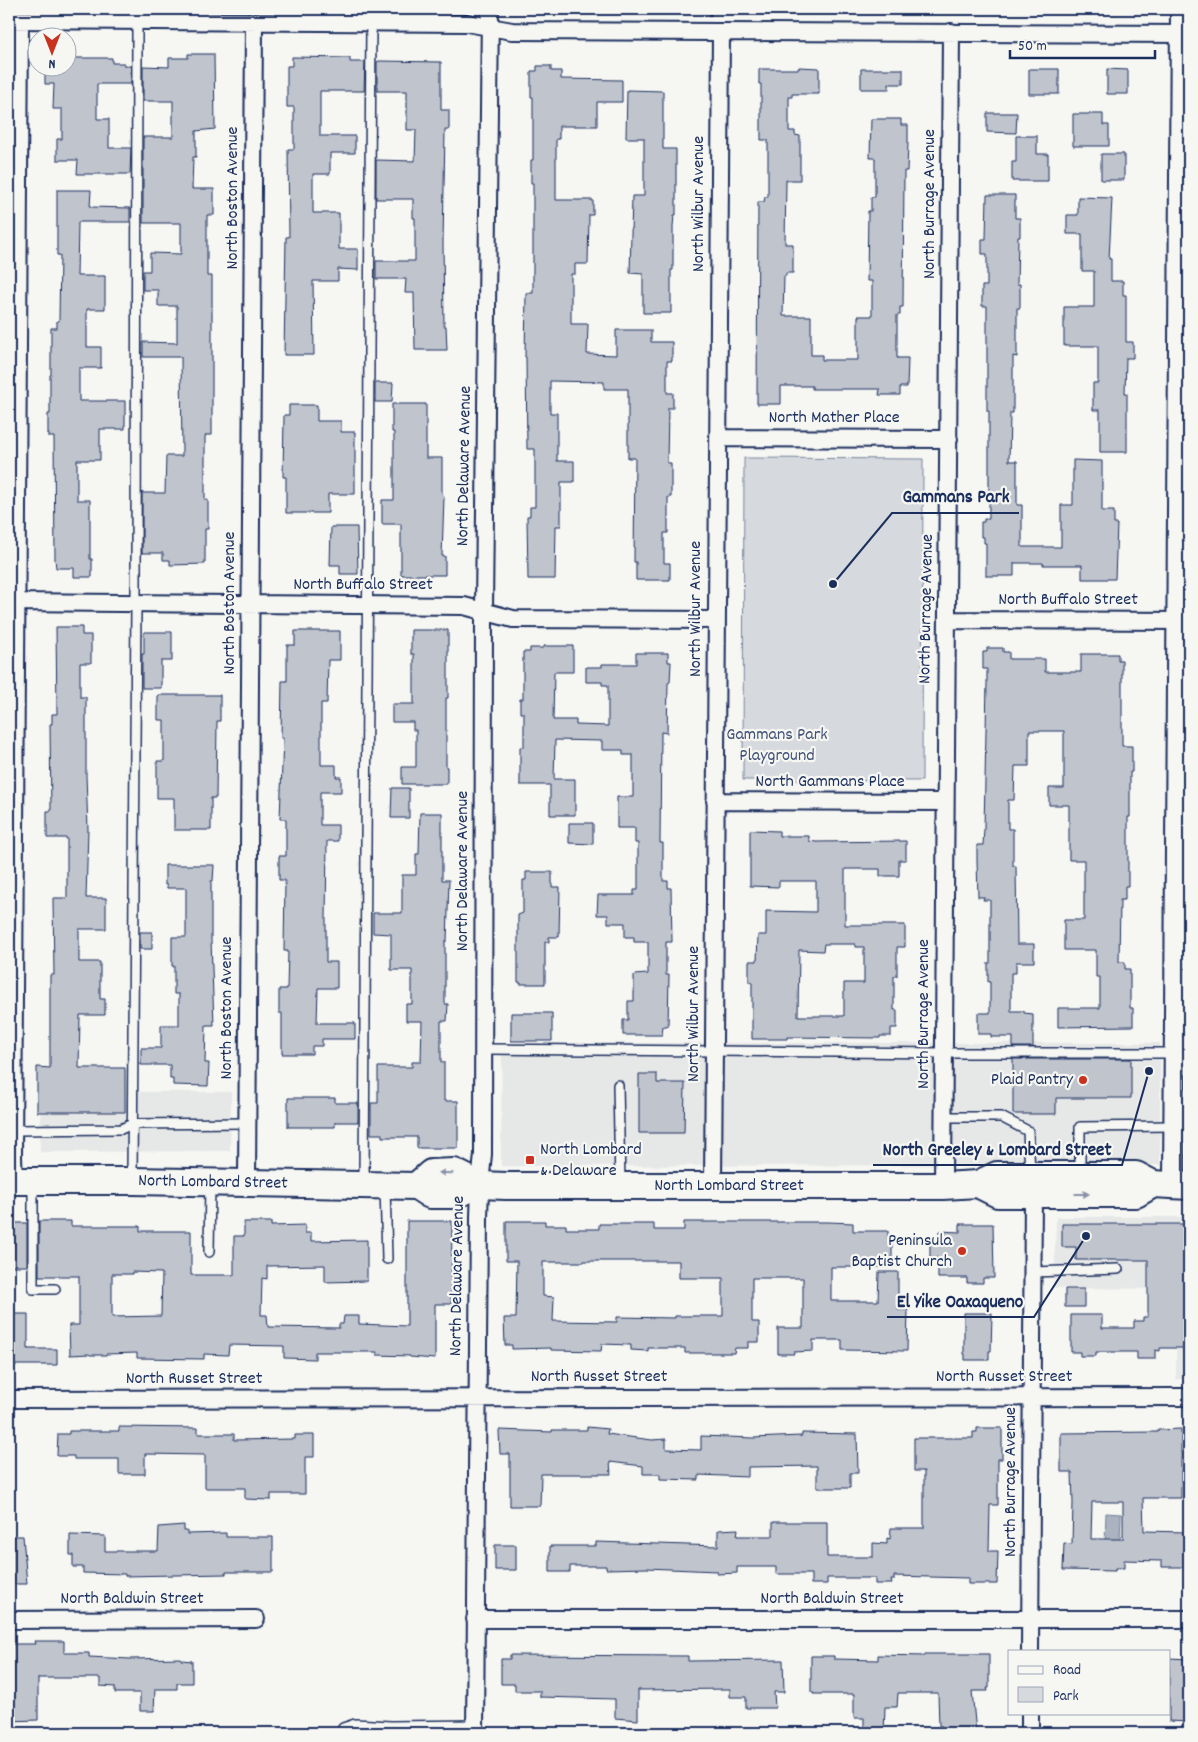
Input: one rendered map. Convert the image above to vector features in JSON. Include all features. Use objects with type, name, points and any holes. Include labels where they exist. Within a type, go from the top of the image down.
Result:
[{"type":"main road","name":"North Lombard Street","points":[[19,1181],[416,1186],[430,1195],[454,1195],[480,1185],[713,1187],[943,1186],[978,1184],[998,1194],[1080,1175],[1136,1175],[1172,1185]]},
{"type":"main road","name":"North Lombard Street","points":[[1032,1185],[1136,1194],[1172,1185]]},
{"type":"street","name":"North Delaware Avenue","points":[[475,1729],[476,1398],[480,1185],[483,1154],[484,612],[490,9]]},
{"type":"street","points":[[1172,1185],[1183,621],[1185,34],[1181,9]]},
{"type":"street","points":[[19,1181],[12,1157],[14,1130],[12,602],[14,20],[466,23],[512,30],[1185,34]]},
{"type":"street","name":"North Boston Avenue","points":[[247,1184],[254,22]]},
{"type":"street","name":"North Wilbur Avenue","points":[[713,1187],[720,32]]},
{"type":"street","name":"North Burrage Avenue","points":[[943,1186],[951,32]]},
{"type":"street","name":"North Mather Place","points":[[718,438],[949,439]]},
{"type":"street","name":"North Buffalo Street","points":[[12,602],[464,606],[513,619],[716,620]]},
{"type":"street","name":"North Buffalo Street","points":[[947,620],[1183,621]]},
{"type":"street","name":"North Gammans Place","points":[[715,801],[945,802]]},
{"type":"street","name":"North Burrage Avenue","points":[[1030,1650],[1032,1185]]},
{"type":"street","name":"North Russet Street","points":[[9,1399],[1189,1397]]},
{"type":"street","name":"North Baldwin Street","points":[[9,1620],[256,1619]]},
{"type":"street","name":"North Baldwin Street","points":[[475,1619],[1189,1619]]},
{"type":"street","points":[[1030,1714],[1030,1733]]},
{"type":"lane","points":[[132,1181],[136,604],[137,21]]},
{"type":"lane","points":[[371,22],[368,605],[374,1186],[387,1259]]},
{"type":"lane","points":[[483,1049],[714,1052],[1174,1053]]},
{"type":"lane","points":[[618,1086],[620,1187]]},
{"type":"lane","points":[[944,1117],[1001,1118],[1028,1131],[1032,1185]]},
{"type":"lane","points":[[14,1130],[121,1129],[132,1124],[247,1123]]},
{"type":"lane","points":[[1080,1175],[1080,1128],[1174,1126]]},
{"type":"lane","points":[[19,1181],[33,1289],[55,1289]]},
{"type":"lane","points":[[209,1252],[210,1183]]},
{"type":"lane","points":[[1033,1272],[1118,1269]]},
{"type":"lane","points":[[343,1728],[355,1724],[475,1729]]},
{"type":"shaded area","points":[[502,1043],[1160,1043],[1160,1165],[501,1166]]},
{"type":"shaded area","points":[[41,1070],[129,1070],[130,1092],[231,1092],[230,1151],[40,1152]]},
{"type":"shaded area","points":[[1056,1217],[1189,1217],[1189,1379],[1176,1379],[1177,1289],[1054,1288]]},
{"type":"shaded area","points":[[1106,1513],[1121,1514],[1120,1543],[1105,1542]]},
{"type":"green space","points":[[791,9],[1067,9],[1067,11]]},
{"type":"green space","name":"Gammans Park Playground","points":[[744,458],[923,459],[922,781],[743,780]]},
{"type":"building","points":[[188,54],[214,54],[215,129],[196,131],[196,157],[193,157],[192,189],[214,189],[214,215],[207,215],[207,276],[212,276],[212,435],[206,435],[205,437],[205,500],[208,500],[208,529],[205,529],[205,564],[170,565],[170,560],[163,560],[163,553],[142,553],[142,493],[165,493],[166,456],[182,456],[181,357],[143,357],[143,342],[177,343],[177,306],[158,306],[158,290],[143,290],[143,271],[150,271],[150,253],[181,254],[181,223],[143,223],[143,137],[173,137],[173,101],[143,101],[143,66],[169,67],[169,58],[188,58]]},
{"type":"building","points":[[292,57],[350,58],[350,62],[365,62],[364,91],[320,91],[320,136],[355,136],[355,153],[330,153],[330,174],[313,174],[313,213],[339,213],[339,249],[358,249],[358,270],[338,269],[338,281],[313,281],[314,355],[284,355],[286,237],[289,237],[288,149],[294,149],[294,107],[287,107],[287,66],[292,66]]},
{"type":"building","points":[[78,58],[112,58],[112,63],[124,63],[124,66],[131,66],[131,84],[97,84],[97,119],[109,119],[109,148],[131,148],[130,174],[77,174],[78,160],[57,160],[57,139],[62,139],[62,109],[53,109],[54,84],[45,84],[45,78],[78,78]]},
{"type":"building","points":[[377,62],[441,62],[441,110],[449,110],[449,130],[445,130],[443,243],[444,326],[446,326],[447,350],[415,350],[414,293],[405,293],[406,279],[376,279],[376,261],[415,261],[413,199],[376,199],[376,160],[415,161],[416,130],[407,130],[407,91],[377,91]]},
{"type":"building","points":[[537,66],[551,66],[551,71],[561,71],[561,79],[622,80],[622,102],[597,102],[597,126],[559,126],[559,139],[556,139],[556,200],[593,200],[593,215],[589,215],[588,264],[575,264],[575,274],[571,274],[571,324],[588,324],[587,354],[616,355],[616,330],[651,330],[651,342],[672,342],[672,361],[667,361],[667,393],[673,393],[673,408],[668,408],[667,463],[671,463],[671,497],[668,497],[668,533],[664,533],[664,563],[670,563],[670,580],[636,580],[636,562],[634,562],[635,458],[628,458],[628,389],[604,389],[604,382],[550,381],[550,413],[557,413],[557,461],[574,461],[574,482],[561,482],[561,526],[556,526],[555,579],[528,579],[527,516],[530,516],[530,507],[535,507],[535,449],[527,449],[526,293],[533,293],[533,183],[531,183],[531,160],[533,160],[533,97],[531,97],[531,71],[537,71]]},
{"type":"building","points":[[799,67],[819,68],[819,94],[792,94],[792,97],[789,97],[789,131],[795,131],[795,135],[800,136],[800,180],[786,180],[785,244],[793,244],[793,273],[786,273],[786,276],[784,276],[783,316],[811,316],[811,355],[822,355],[822,360],[858,360],[858,316],[872,316],[872,281],[867,281],[868,211],[871,211],[871,197],[875,197],[875,158],[870,158],[871,119],[901,119],[901,125],[908,125],[908,143],[907,171],[904,171],[903,307],[900,307],[900,315],[897,315],[897,358],[908,358],[907,387],[900,387],[900,395],[879,395],[880,389],[812,389],[812,386],[781,386],[781,404],[757,404],[758,202],[764,202],[765,197],[768,197],[768,140],[761,140],[761,84],[759,84],[759,69],[799,69]]},
{"type":"building","points":[[861,69],[903,69],[903,84],[889,84],[889,89],[861,89]]},
{"type":"building","points":[[1029,69],[1059,69],[1059,94],[1029,94]]},
{"type":"building","points":[[1107,69],[1128,70],[1128,94],[1107,94]]},
{"type":"building","points":[[627,90],[663,91],[663,149],[676,149],[676,215],[674,215],[673,227],[671,313],[643,313],[643,274],[630,273],[632,196],[644,196],[644,138],[626,138]]},
{"type":"building","points":[[987,113],[1017,113],[1016,133],[987,132]]},
{"type":"building","points":[[1073,114],[1103,114],[1103,125],[1109,125],[1109,146],[1073,146]]},
{"type":"building","points":[[1016,136],[1037,136],[1037,154],[1048,154],[1048,181],[1012,181],[1012,162],[1016,162]]},
{"type":"building","points":[[1101,154],[1124,154],[1124,180],[1101,180]]},
{"type":"building","points":[[57,190],[91,190],[90,207],[130,208],[130,222],[78,222],[77,276],[105,276],[105,309],[87,309],[87,347],[101,347],[101,368],[79,368],[79,401],[125,401],[125,429],[100,429],[100,460],[77,460],[77,500],[90,500],[90,559],[92,559],[92,577],[74,577],[74,568],[56,568],[55,559],[54,437],[49,437],[48,434],[48,414],[50,414],[51,328],[57,328],[57,321],[59,321],[60,255],[57,255]]},
{"type":"building","points":[[987,195],[1015,195],[1015,218],[1020,218],[1017,284],[1020,284],[1020,308],[1017,308],[1017,357],[1013,356],[1013,413],[1010,413],[1009,461],[1017,461],[1017,505],[1022,505],[1022,547],[1061,547],[1061,505],[1073,505],[1073,460],[1102,461],[1102,511],[1114,511],[1114,524],[1117,524],[1115,579],[1082,579],[1082,565],[1043,565],[1043,563],[1014,563],[1014,576],[986,576],[986,543],[984,543],[984,537],[981,537],[981,522],[984,522],[984,519],[989,519],[987,306],[982,306],[982,286],[987,286],[987,254],[982,254],[982,239],[986,239]]},
{"type":"building","points":[[1078,197],[1112,198],[1109,259],[1111,259],[1111,281],[1123,281],[1123,295],[1126,295],[1126,342],[1133,342],[1133,358],[1126,358],[1127,452],[1100,452],[1100,410],[1093,410],[1093,383],[1098,383],[1098,346],[1064,346],[1064,307],[1094,307],[1094,271],[1082,271],[1082,234],[1067,234],[1067,215],[1078,215]]},
{"type":"building","points":[[375,383],[393,383],[392,402],[375,402]]},
{"type":"building","points":[[392,404],[426,404],[426,458],[442,458],[442,493],[444,497],[442,556],[445,556],[445,575],[401,575],[401,524],[382,524],[382,500],[394,500]]},
{"type":"building","points":[[289,405],[317,405],[317,421],[341,421],[341,432],[355,432],[355,494],[328,494],[328,513],[286,513],[286,477],[283,477],[284,415],[289,415]]},
{"type":"building","points":[[331,527],[357,527],[358,574],[340,574],[340,565],[330,565]]},
{"type":"building","points":[[56,627],[82,627],[82,635],[91,635],[91,663],[80,663],[80,697],[86,697],[88,829],[86,898],[106,898],[106,929],[79,929],[79,962],[100,962],[100,999],[105,999],[105,1015],[80,1015],[79,1068],[125,1068],[125,1112],[37,1112],[37,1067],[50,1068],[50,975],[54,975],[53,898],[67,898],[67,838],[47,838],[47,811],[51,811],[50,724],[52,724],[52,714],[57,714]]},
{"type":"building","points":[[411,630],[448,630],[448,698],[446,698],[447,784],[402,784],[402,767],[416,767],[416,730],[413,730],[413,722],[392,722],[392,704],[414,704],[414,654],[411,654]]},
{"type":"building","points":[[295,631],[340,631],[340,660],[328,660],[327,703],[321,703],[321,765],[336,765],[336,777],[341,777],[341,792],[320,792],[320,825],[338,825],[338,841],[327,841],[326,920],[326,962],[337,962],[337,988],[318,988],[317,1023],[355,1023],[355,1039],[322,1039],[322,1046],[312,1046],[312,1054],[282,1054],[282,1013],[279,1013],[279,989],[287,989],[288,951],[284,951],[285,880],[279,880],[279,856],[286,856],[286,819],[280,819],[283,738],[281,738],[282,681],[287,681],[287,645],[295,645]]},
{"type":"building","points":[[144,632],[172,632],[172,661],[161,661],[161,688],[142,688]]},
{"type":"building","points":[[544,646],[573,646],[573,672],[554,672],[553,720],[576,720],[576,725],[608,726],[608,685],[602,685],[602,682],[586,682],[586,667],[602,667],[602,664],[636,664],[636,653],[668,653],[668,662],[671,662],[670,682],[668,683],[667,733],[661,732],[660,843],[663,843],[663,881],[668,881],[668,888],[671,888],[672,942],[666,942],[666,975],[669,975],[668,1026],[663,1026],[662,1035],[623,1035],[623,1020],[628,1020],[628,1001],[634,1001],[634,975],[648,974],[648,942],[634,942],[634,937],[625,937],[625,923],[608,923],[608,915],[597,915],[598,895],[634,895],[634,890],[638,890],[638,843],[635,843],[635,828],[617,828],[617,797],[633,797],[633,755],[623,755],[623,750],[602,750],[602,741],[555,740],[554,779],[575,779],[575,815],[550,815],[550,785],[520,785],[520,747],[524,747],[524,713],[520,713],[520,699],[523,699],[523,652],[530,652],[530,648],[544,648]]},
{"type":"building","points":[[987,648],[1003,648],[1003,652],[1009,652],[1009,659],[1045,659],[1045,672],[1081,672],[1081,654],[1118,654],[1118,660],[1122,660],[1122,746],[1132,746],[1132,772],[1130,772],[1130,817],[1128,817],[1128,886],[1125,886],[1125,900],[1120,900],[1119,962],[1125,962],[1125,969],[1130,969],[1130,1008],[1133,1008],[1133,1026],[1058,1027],[1058,1008],[1100,1008],[1100,977],[1096,977],[1096,950],[1064,950],[1064,920],[1084,920],[1084,860],[1069,860],[1069,805],[1049,805],[1049,788],[1064,788],[1064,731],[1029,731],[1029,766],[1015,766],[1014,800],[1008,800],[1008,829],[1013,829],[1013,866],[1016,866],[1017,944],[1034,944],[1034,962],[1016,962],[1016,973],[1011,973],[1011,1011],[1024,1011],[1024,1013],[1033,1014],[1033,1047],[1013,1047],[1013,1037],[991,1037],[991,1034],[978,1034],[978,1013],[990,1013],[988,963],[990,963],[990,900],[983,900],[984,897],[978,897],[977,860],[977,845],[983,845],[984,829],[987,669],[983,669],[983,652],[987,652]]},
{"type":"building","points":[[158,695],[220,695],[220,721],[217,721],[216,798],[211,798],[211,830],[174,830],[174,798],[157,798],[157,761],[164,761],[164,720],[158,720]]},
{"type":"building","points":[[392,788],[409,788],[409,818],[391,818]]},
{"type":"building","points":[[420,813],[442,813],[442,880],[449,880],[447,941],[445,941],[445,1004],[448,1004],[447,1021],[441,1021],[441,1062],[444,1062],[444,1101],[458,1101],[458,1148],[417,1148],[417,1137],[382,1137],[382,1134],[371,1134],[371,1103],[378,1103],[378,1067],[412,1067],[412,1062],[421,1062],[422,1021],[406,1021],[406,1004],[412,1004],[412,970],[391,970],[391,934],[373,933],[373,913],[402,913],[402,875],[416,875],[416,854],[419,854]]},
{"type":"building","points":[[569,823],[593,823],[593,844],[569,843]]},
{"type":"building","points":[[750,830],[779,831],[779,836],[809,836],[809,841],[816,842],[906,841],[906,860],[899,860],[899,876],[880,876],[880,869],[845,869],[845,925],[905,925],[905,947],[897,947],[897,976],[894,976],[894,1010],[897,1010],[897,1028],[891,1028],[891,1036],[880,1036],[880,1038],[787,1037],[787,1039],[752,1039],[752,983],[749,982],[749,961],[757,961],[758,935],[766,935],[766,911],[816,912],[816,881],[779,881],[779,887],[750,886]],"holes":[[[824,944],[855,944],[855,947],[864,947],[864,983],[844,983],[844,1016],[798,1016],[799,950],[823,951]]]},
{"type":"building","points":[[165,865],[214,865],[213,881],[211,881],[211,940],[214,1025],[206,1025],[205,1063],[209,1063],[208,1086],[173,1085],[173,1079],[170,1079],[170,1065],[141,1065],[141,1048],[161,1048],[161,1025],[179,1025],[179,994],[174,994],[172,937],[186,937],[186,888],[167,888],[167,885],[165,885]]},
{"type":"building","points":[[526,872],[552,872],[552,887],[560,887],[559,937],[549,937],[549,942],[545,942],[545,984],[520,984],[518,982],[518,915],[523,913],[523,880],[526,880]]},
{"type":"building","points":[[140,932],[152,932],[152,949],[140,949]]},
{"type":"building","points":[[511,1013],[552,1013],[552,1041],[511,1041]]},
{"type":"building","points":[[1013,1059],[1131,1059],[1131,1098],[1056,1098],[1056,1114],[1013,1114]]},
{"type":"building","points":[[639,1074],[657,1074],[657,1083],[685,1083],[684,1133],[639,1133]]},
{"type":"building","points":[[288,1098],[335,1098],[335,1103],[358,1103],[358,1122],[335,1122],[335,1127],[288,1127]]},
{"type":"building","points":[[39,1221],[71,1221],[71,1226],[140,1226],[140,1231],[191,1231],[191,1275],[234,1275],[234,1236],[244,1236],[244,1222],[271,1222],[271,1226],[305,1225],[305,1233],[311,1233],[311,1241],[367,1240],[367,1281],[325,1282],[325,1265],[267,1266],[267,1279],[262,1278],[261,1315],[267,1315],[268,1327],[339,1328],[339,1324],[343,1324],[344,1316],[359,1316],[359,1324],[407,1326],[407,1221],[452,1221],[451,1304],[435,1304],[435,1359],[377,1355],[377,1352],[315,1352],[315,1359],[284,1358],[284,1346],[229,1345],[228,1355],[204,1354],[204,1359],[137,1358],[137,1353],[70,1355],[69,1325],[79,1325],[79,1276],[39,1276]],"holes":[[[132,1272],[162,1273],[161,1316],[112,1317],[112,1274],[132,1274]]]},
{"type":"building","points":[[506,1221],[545,1221],[545,1225],[566,1225],[566,1229],[599,1229],[599,1224],[654,1224],[654,1230],[684,1230],[684,1222],[853,1223],[853,1231],[888,1231],[888,1237],[892,1237],[892,1267],[831,1267],[831,1301],[878,1301],[879,1272],[898,1272],[898,1310],[908,1310],[907,1351],[842,1350],[842,1340],[813,1340],[813,1351],[778,1354],[778,1328],[803,1328],[803,1278],[752,1278],[752,1322],[759,1322],[759,1342],[748,1342],[748,1348],[735,1348],[734,1353],[685,1353],[685,1348],[648,1348],[648,1351],[631,1350],[631,1345],[602,1344],[601,1351],[551,1350],[551,1348],[512,1349],[512,1345],[505,1345],[504,1318],[516,1318],[517,1261],[506,1261]],"holes":[[[679,1261],[679,1278],[723,1278],[723,1316],[675,1316],[675,1318],[617,1317],[617,1322],[553,1321],[554,1297],[543,1296],[543,1262]]]},
{"type":"building","points":[[9,1223],[27,1223],[27,1266],[9,1266]]},
{"type":"building","name":"Peninsula Baptist Church","points":[[960,1224],[993,1224],[994,1278],[983,1278],[983,1283],[967,1283],[967,1278],[938,1278],[938,1258],[930,1258],[930,1243],[939,1243],[939,1231],[960,1232]]},
{"type":"building","points":[[1062,1224],[1189,1224],[1189,1348],[1160,1348],[1160,1351],[1155,1350],[1155,1359],[1137,1359],[1137,1352],[1096,1352],[1096,1356],[1080,1356],[1080,1352],[1071,1352],[1071,1315],[1102,1315],[1102,1328],[1134,1328],[1134,1321],[1143,1321],[1143,1317],[1148,1317],[1148,1260],[1076,1260],[1076,1247],[1062,1247]]},
{"type":"building","points":[[1065,1289],[1084,1289],[1084,1307],[1065,1307]]},
{"type":"building","points":[[964,1313],[992,1313],[989,1360],[965,1360]]},
{"type":"building","points":[[9,1314],[28,1314],[28,1349],[57,1349],[57,1365],[9,1365]]},
{"type":"building","points":[[119,1427],[198,1428],[198,1434],[234,1434],[234,1440],[295,1439],[295,1435],[314,1435],[314,1457],[305,1457],[305,1494],[271,1494],[271,1500],[245,1499],[245,1488],[205,1488],[205,1455],[145,1454],[145,1474],[119,1474],[119,1459],[74,1459],[74,1456],[57,1456],[58,1434],[69,1434],[69,1431],[119,1431]]},
{"type":"building","points":[[587,1427],[608,1429],[607,1434],[652,1440],[666,1439],[666,1449],[701,1450],[701,1436],[753,1438],[802,1436],[802,1433],[857,1434],[858,1473],[850,1473],[850,1488],[817,1488],[817,1466],[748,1467],[748,1477],[699,1475],[699,1480],[660,1479],[660,1474],[643,1474],[643,1466],[610,1462],[611,1474],[541,1474],[540,1506],[510,1506],[510,1454],[500,1454],[499,1430],[552,1432],[552,1430],[587,1430]]},
{"type":"building","points":[[977,1428],[1002,1428],[1002,1459],[998,1459],[998,1505],[990,1505],[989,1551],[998,1551],[997,1584],[968,1584],[968,1578],[894,1576],[894,1580],[891,1580],[892,1584],[875,1584],[875,1578],[827,1578],[827,1584],[811,1584],[811,1574],[776,1574],[776,1567],[737,1567],[737,1573],[717,1574],[717,1571],[646,1568],[606,1569],[606,1566],[570,1566],[570,1572],[550,1572],[550,1546],[596,1546],[596,1542],[718,1546],[718,1530],[738,1529],[737,1536],[773,1536],[773,1522],[827,1522],[827,1557],[873,1557],[873,1543],[887,1544],[887,1538],[890,1539],[891,1528],[924,1528],[924,1471],[914,1471],[914,1438],[973,1438],[973,1432],[977,1432]]},
{"type":"building","points":[[1181,1429],[1181,1498],[1143,1498],[1144,1531],[1185,1532],[1185,1567],[1162,1567],[1162,1561],[1124,1560],[1124,1568],[1115,1568],[1115,1571],[1063,1570],[1064,1543],[1072,1544],[1073,1503],[1072,1472],[1061,1472],[1061,1433],[1158,1432],[1158,1430]],"holes":[[[1092,1502],[1123,1502],[1123,1539],[1091,1539]]]},
{"type":"building","points":[[184,1525],[184,1531],[187,1531],[187,1534],[226,1533],[226,1537],[273,1537],[273,1572],[125,1576],[125,1574],[83,1573],[83,1567],[73,1567],[73,1555],[70,1555],[70,1535],[105,1536],[105,1551],[158,1551],[159,1527]]},
{"type":"building","points":[[9,1536],[23,1536],[27,1584],[9,1584]]},
{"type":"building","points":[[495,1545],[516,1545],[516,1570],[495,1570]]},
{"type":"building","points":[[34,1641],[64,1641],[64,1653],[89,1653],[89,1657],[130,1659],[181,1658],[181,1660],[192,1661],[192,1683],[177,1683],[177,1689],[155,1689],[154,1711],[140,1711],[140,1693],[115,1693],[115,1687],[100,1686],[100,1678],[38,1678],[38,1720],[9,1721],[9,1644],[35,1644]]},
{"type":"building","points":[[925,1654],[989,1654],[988,1691],[972,1691],[976,1733],[942,1733],[942,1726],[939,1726],[938,1693],[898,1693],[897,1707],[885,1707],[884,1733],[864,1733],[864,1718],[854,1718],[854,1694],[813,1694],[811,1692],[811,1656],[834,1656],[834,1659],[878,1660],[878,1655],[925,1656]]},
{"type":"building","points":[[510,1655],[688,1656],[688,1661],[783,1660],[784,1692],[774,1692],[775,1708],[746,1708],[746,1697],[730,1697],[730,1689],[638,1690],[638,1720],[615,1718],[615,1699],[540,1697],[540,1691],[515,1691],[515,1684],[501,1684],[501,1659],[510,1659]]},
{"type":"building","points":[[1170,1658],[1189,1659],[1189,1722],[1169,1721]]},
{"type":"place","name":"Gammans Park","points":[[833,584]]},
{"type":"place","name":"North Greeley & Lombard Street","points":[[1149,1071]]},
{"type":"place","name":"Plaid Pantry","points":[[1083,1080]]},
{"type":"place","name":"North Lombard & Delaware","points":[[530,1160]]},
{"type":"place","name":"El Yike Oaxaqueno","points":[[1086,1236]]},
{"type":"place","name":"Peninsula Baptist Church","points":[[962,1251]]}]
